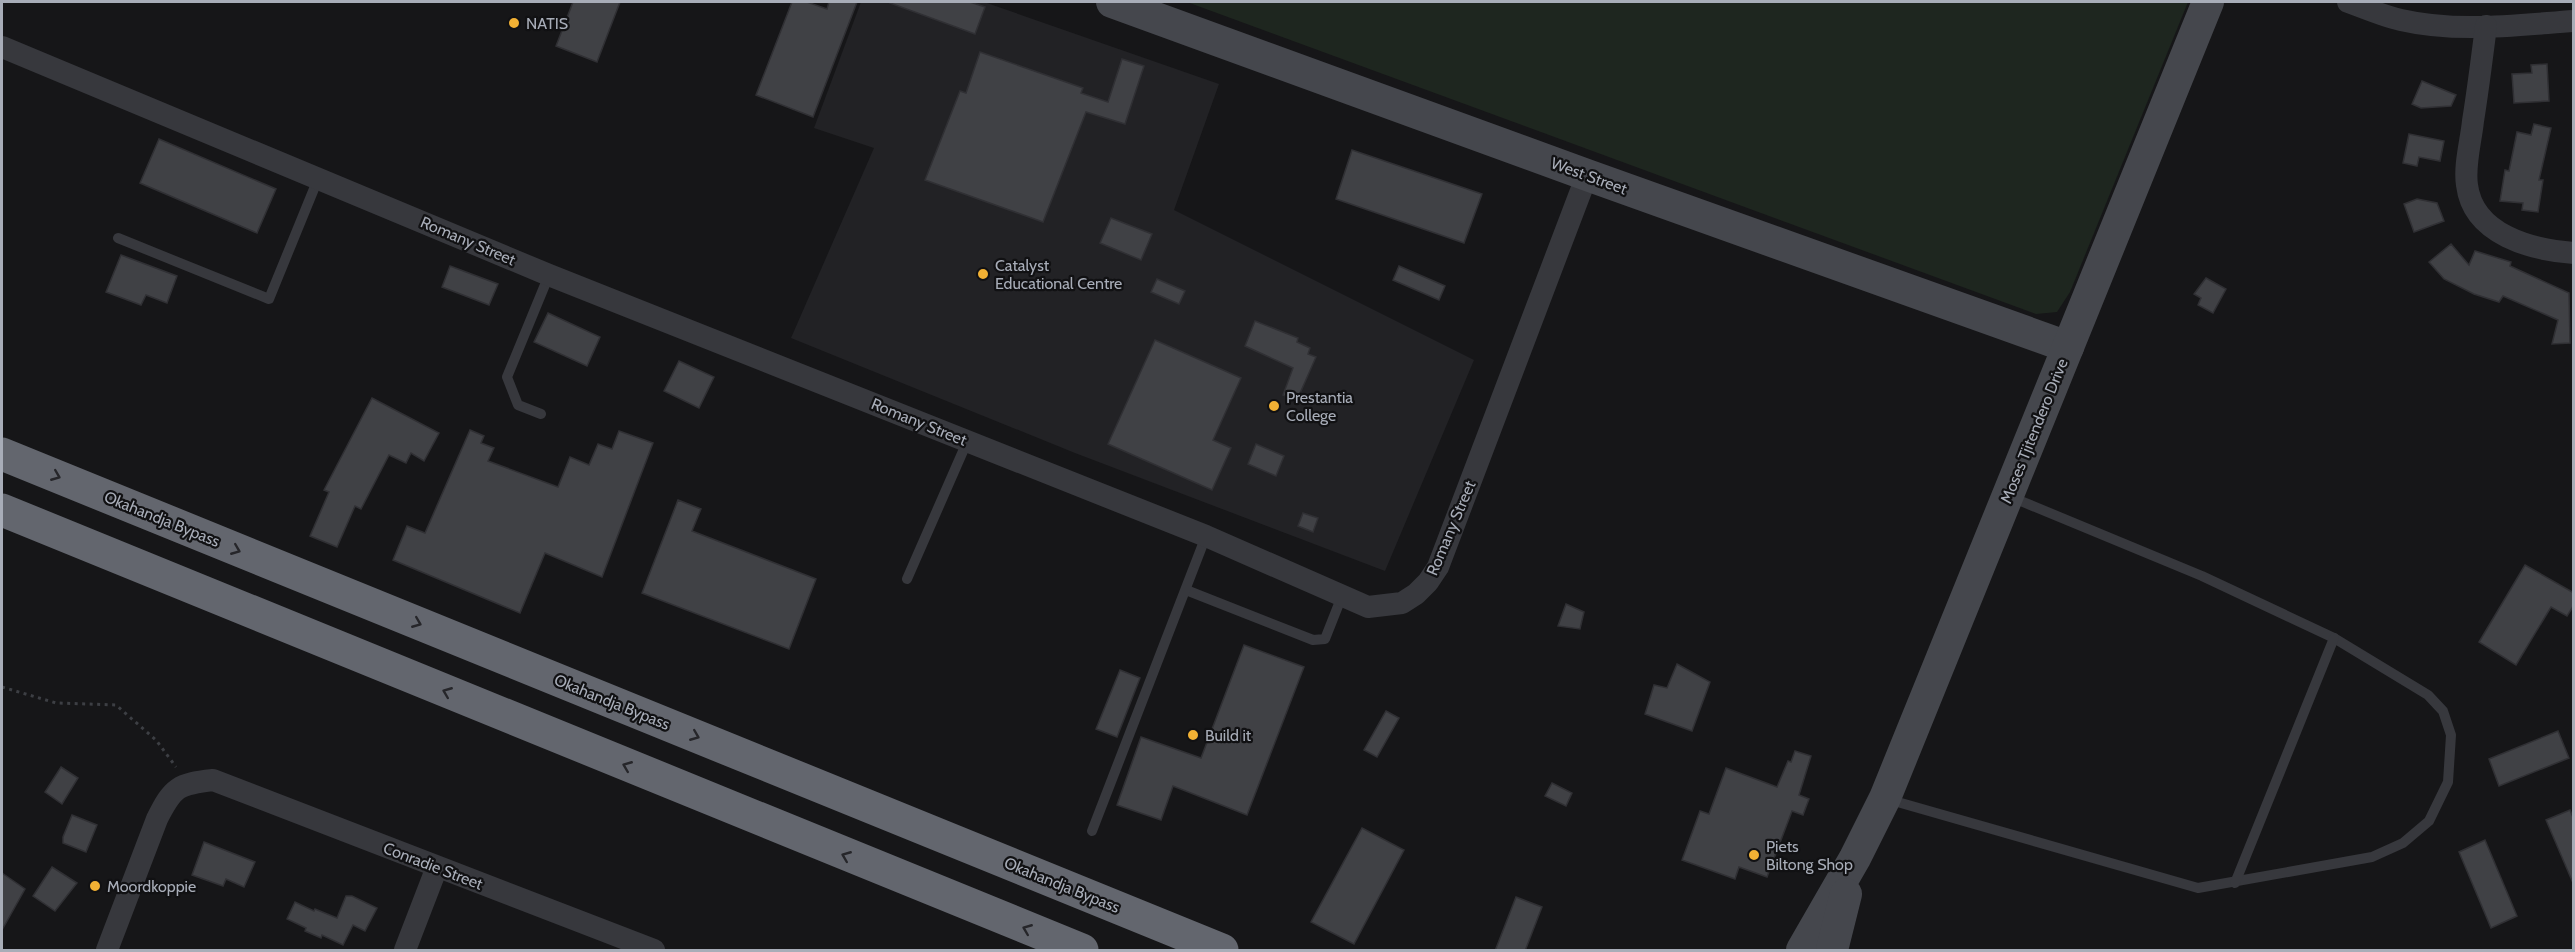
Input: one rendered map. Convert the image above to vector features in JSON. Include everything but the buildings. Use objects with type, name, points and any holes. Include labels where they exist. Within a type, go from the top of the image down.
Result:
[{"type":"highway","name":"Okahandja Bypass","points":[[2,454],[1222,951]]},
{"type":"highway","points":[[2,510],[1082,951]]},
{"type":"street","name":"West Street","points":[[1112,2],[2068,347]]},
{"type":"street","name":"Moses Tjitendero Drive","points":[[1802,951],[1855,858],[1885,798],[2208,2]]},
{"type":"street","points":[[2348,2],[2400,20],[2438,26],[2574,21]]},
{"type":"street","points":[[2486,26],[2469,153],[2467,185],[2472,204],[2485,222],[2523,244],[2548,251],[2574,253]]},
{"type":"street","name":"Romany Street","points":[[2,47],[549,275],[1206,536],[1368,607],[1401,603],[1416,594],[1438,567],[1587,175]]},
{"type":"street","name":"Conradie Street","points":[[187,783],[213,780],[654,951]]},
{"type":"street","points":[[107,951],[157,819],[171,795],[187,783]]},
{"type":"street","name":"Moses Tjitendero Drive","points":[[1832,951],[1855,858]]},
{"type":"street","points":[[405,951],[436,867]]},
{"type":"lane","points":[[117,238],[268,299],[318,179]]},
{"type":"lane","points":[[541,414],[518,405],[507,377],[549,275]]},
{"type":"lane","points":[[907,579],[967,442]]},
{"type":"lane","points":[[1885,798],[2198,888],[2372,857],[2403,843],[2429,821],[2448,782],[2451,735],[2443,711],[2428,695],[2334,638],[2202,576],[2008,496]]},
{"type":"lane","points":[[1092,831],[1206,536]]},
{"type":"lane","points":[[1186,590],[1313,640],[1325,639],[1342,596]]},
{"type":"lane","points":[[2235,883],[2334,638]]},
{"type":"path","points":[[2,687],[56,703],[116,705],[156,740],[187,783]]},
{"type":"shaded area","name":"Catalyst Educational Centre","points":[[861,2],[984,2],[1219,84],[1174,210],[1474,360],[1385,571],[1075,453],[791,338],[874,148],[814,128]]},
{"type":"shaded area","points":[[1187,2],[2188,2],[2070,292],[2057,312],[2036,314]]},
{"type":"place","name":"NATIS","points":[[514,23]]},
{"type":"place","name":"Catalyst Educational Centre","points":[[983,274]]},
{"type":"place","name":"Prestantia College","points":[[1274,406]]},
{"type":"place","name":"Build it","points":[[1193,735]]},
{"type":"place","name":"Piets Biltong Shop","points":[[1754,855]]},
{"type":"place","name":"Moordkoppie","points":[[95,886]]}]
